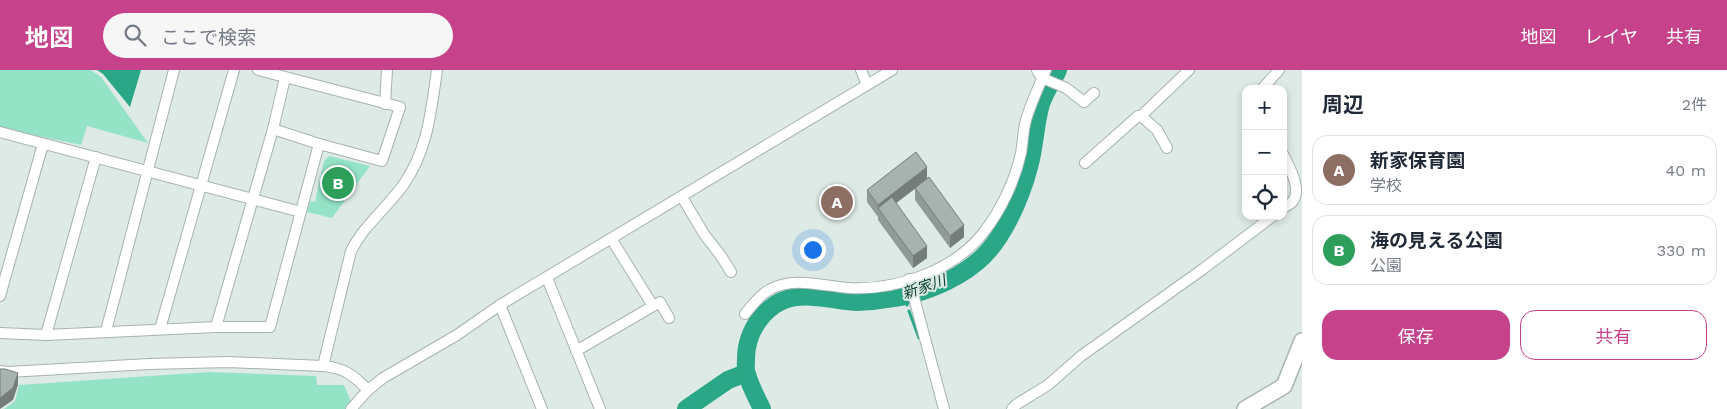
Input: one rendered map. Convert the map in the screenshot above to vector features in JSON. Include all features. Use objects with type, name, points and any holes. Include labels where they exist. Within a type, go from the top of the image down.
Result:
[{"type":"street","points":[[106,331],[174,70]]},
{"type":"street","points":[[160,329],[234,70]]},
{"type":"street","points":[[258,70],[400,107],[382,161],[273,129]]},
{"type":"street","points":[[385,104],[388,70]]},
{"type":"street","points":[[323,366],[351,251],[359,235],[403,185],[418,161],[428,132],[437,70]]},
{"type":"street","points":[[861,70],[867,85]]},
{"type":"street","points":[[351,409],[368,390],[383,378],[457,335],[500,305],[612,240],[892,70]]},
{"type":"street","points":[[1085,163],[1138,116],[1141,116],[1188,70]]},
{"type":"street","points":[[1266,85],[1279,70]]},
{"type":"street","points":[[745,314],[760,297],[769,290],[782,285],[804,283],[865,288],[909,280],[947,264],[967,250],[984,232],[1001,206],[1015,176],[1021,154],[1026,120],[1042,73],[1084,102],[1094,93]]},
{"type":"street","points":[[216,327],[273,129],[285,78]]},
{"type":"street","points":[[1141,116],[1157,130],[1167,148]]},
{"type":"street","points":[[0,132],[300,212]]},
{"type":"street","points":[[0,296],[43,144]]},
{"type":"street","points":[[0,333],[46,335],[216,327],[270,328],[319,144]]},
{"type":"street","points":[[46,335],[96,157]]},
{"type":"street","points":[[1287,162],[1296,180],[1298,189],[1294,200],[1287,205]]},
{"type":"street","points":[[682,197],[704,234],[731,272]]},
{"type":"street","points":[[1012,409],[1048,385],[1081,356],[1203,269],[1268,220]]},
{"type":"street","points":[[612,240],[653,306]]},
{"type":"street","points":[[547,278],[600,409]]},
{"type":"street","points":[[909,280],[944,409]]},
{"type":"street","points":[[576,351],[660,302],[669,318]]},
{"type":"street","points":[[500,305],[542,409]]},
{"type":"street","points":[[1245,409],[1284,386],[1302,341]]},
{"type":"street","points":[[0,371],[228,362],[323,366],[337,367],[353,376],[368,390]]},
{"type":"shaded area","points":[[0,70],[91,70],[101,77],[148,143],[87,126],[81,145],[0,128]]},
{"type":"shaded area","points":[[97,70],[141,70],[130,107],[103,74]]},
{"type":"shaded area","points":[[329,156],[370,166],[332,218],[307,212],[310,201],[315,202],[324,161]]},
{"type":"shaded area","points":[[209,372],[316,376],[317,385],[344,385],[352,404],[346,409],[4,409],[15,401],[19,385]]},
{"type":"building","points":[[916,152],[927,167],[878,205],[867,190]]},
{"type":"building","points":[[929,177],[964,225],[950,236],[915,188]]},
{"type":"building","points":[[892,197],[927,246],[913,256],[878,208]]},
{"type":"building","points":[[0,369],[18,373],[13,388],[0,398]]},
{"type":"waterway","name":"新家川","points":[[762,409],[746,372],[747,348],[754,328],[767,311],[776,304],[804,296],[860,302],[910,295],[934,287],[957,276],[977,262],[995,243],[1009,219],[1021,192],[1031,159],[1041,104],[1058,70]]},
{"type":"waterway","points":[[904,296],[907,305]]},
{"type":"waterway","points":[[909,311],[919,338]]},
{"type":"waterway","points":[[686,409],[728,380],[746,373]]},
{"type":"place","name":"海の見える公園","points":[[338,183]]},
{"type":"place","name":"新家保育園","points":[[837,202]]}]
